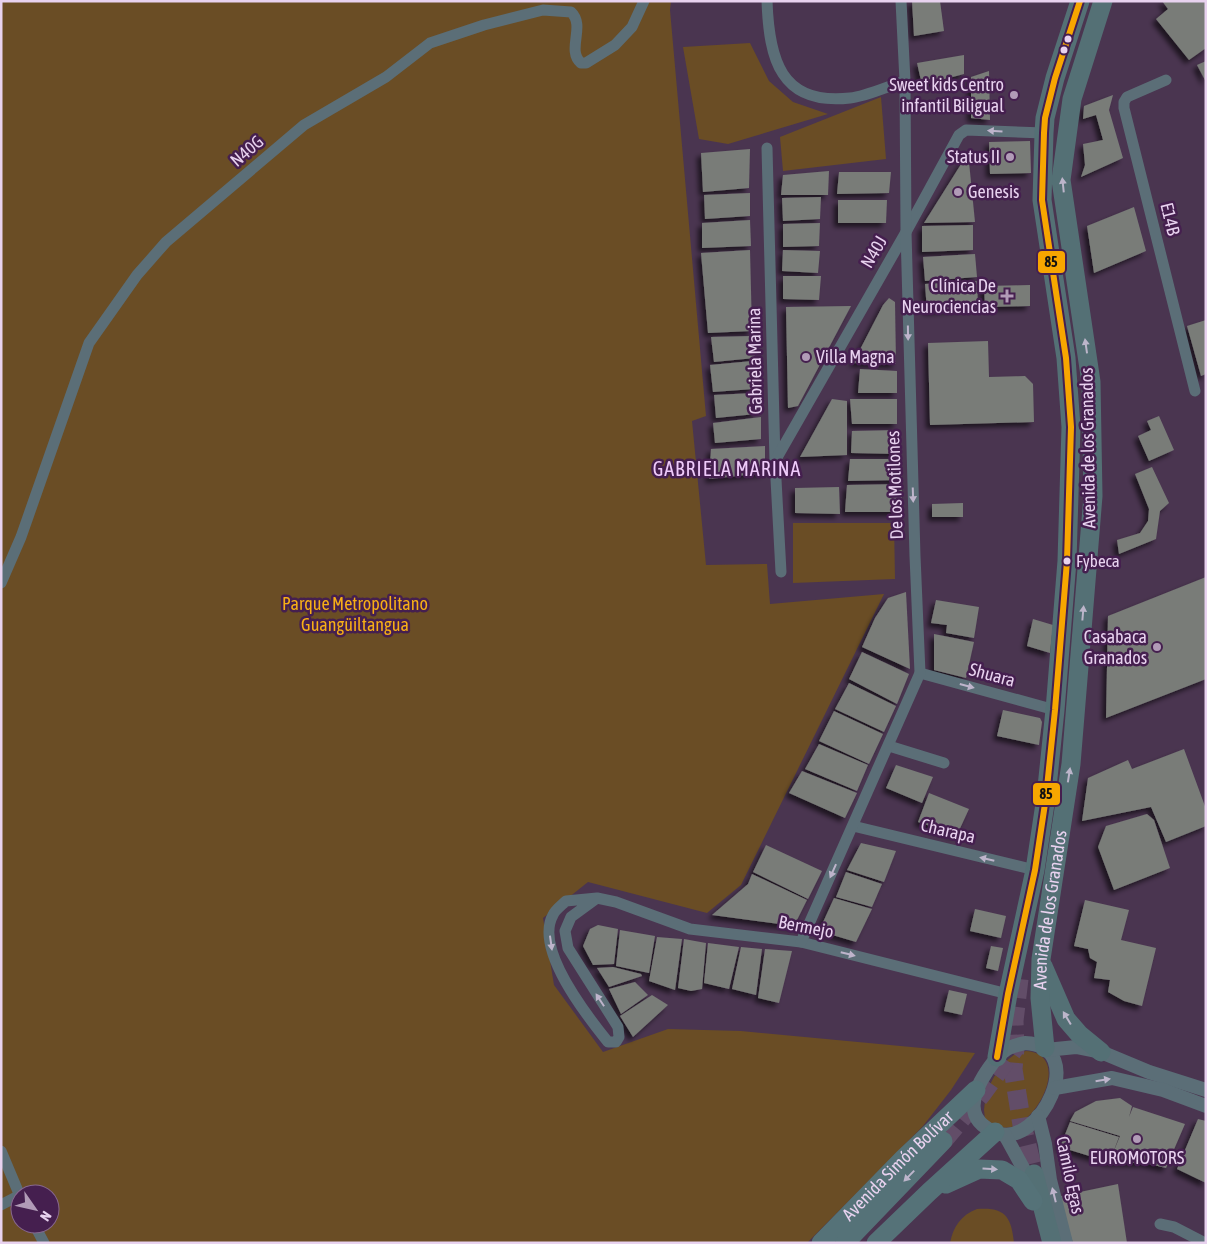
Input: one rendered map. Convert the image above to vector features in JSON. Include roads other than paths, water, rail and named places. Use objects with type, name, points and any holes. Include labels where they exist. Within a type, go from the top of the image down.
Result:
[{"type":"highway","name":"Avenida Simón Bolívar","points":[[821,1243],[904,1158],[976,1090]]},
{"type":"highway","points":[[876,1243],[929,1192],[1000,1133]]},
{"type":"highway","points":[[845,1243],[943,1142]]},
{"type":"highway","points":[[929,1192],[979,1169],[1002,1170],[1019,1180],[1033,1201]]},
{"type":"main road","points":[[1045,126],[1041,108],[1041,93],[1070,1]]},
{"type":"main road","name":"Avenida de los Granados","points":[[997,1057],[1008,994],[1035,870],[1046,797],[1055,710],[1066,561],[1071,427],[1066,358],[1042,200],[1045,126],[1055,78],[1080,1]]},
{"type":"main road","name":"Avenida de los Granados","points":[[1046,1049],[1040,998],[1041,960],[1071,764],[1093,496],[1091,382],[1062,180],[1072,99],[1103,1]]},
{"type":"main road","points":[[1021,965],[1030,894]]},
{"type":"main road","points":[[1041,960],[1066,1019],[1079,1034],[1101,1052]]},
{"type":"main road","points":[[1034,1174],[1052,1243]]},
{"type":"street","name":"N40G","points":[[1,583],[21,537],[89,343],[137,274],[166,242],[304,125],[386,77],[430,43],[484,25],[543,10],[571,12],[576,18],[578,26],[576,55],[581,63],[586,63],[615,45],[632,27],[644,1]]},
{"type":"street","points":[[766,1],[772,49],[781,73],[799,91],[825,99],[851,98],[905,81]]},
{"type":"street","name":"De los Motilones","points":[[801,942],[920,673],[914,527],[906,232],[905,81],[901,1]]},
{"type":"street","name":"E14B","points":[[1166,80],[1127,97],[1124,102],[1124,108],[1195,391]]},
{"type":"street","name":"N40J","points":[[775,462],[906,232],[958,135],[966,130],[1045,126]]},
{"type":"street","name":"Gabriela Marina","points":[[767,148],[775,462],[781,572]]},
{"type":"street","name":"Shuara","points":[[920,673],[1055,710]]},
{"type":"street","points":[[888,746],[944,763]]},
{"type":"street","name":"Charapa","points":[[853,826],[1035,870]]},
{"type":"street","name":"Bermejo","points":[[597,898],[571,917],[566,931],[566,940],[572,955],[618,1028],[619,1037],[616,1042],[608,1042],[578,1002],[556,964],[549,930],[553,915],[566,900],[597,898],[616,902],[690,929],[801,942],[1008,994]]},
{"type":"street","points":[[1025,1043],[1035,1044],[1046,1049],[1053,1057],[1057,1067],[1055,1088],[1038,1116],[1028,1127],[1017,1133],[1000,1133],[985,1127],[978,1118],[973,1101],[976,1090],[997,1057],[1009,1048],[1025,1043]]},
{"type":"street","points":[[1046,1049],[1076,1047],[1101,1052],[1149,1072],[1206,1090]]},
{"type":"street","points":[[1055,1088],[1112,1078],[1163,1090],[1206,1106]]},
{"type":"street","name":"Camilo Egas","points":[[1038,1116],[1045,1144],[1050,1180],[1066,1243]]},
{"type":"street","points":[[1000,1133],[1028,1177],[1044,1243]]},
{"type":"street","points":[[1,1151],[15,1184]]},
{"type":"street","points":[[1160,1224],[1174,1227],[1205,1243]]},
{"type":"tunnel","points":[[1019,979],[1014,1021],[1015,1048],[1013,1069],[1022,1125],[1034,1174]]},
{"type":"tunnel","points":[[943,1141],[982,1094],[1015,1048]]},
{"type":"place","name":"Sweet kids Centro infantil Biligual","points":[[1014,95]]},
{"type":"place","name":"Status II","points":[[1010,157]]},
{"type":"place","name":"Genesis","points":[[958,192]]},
{"type":"place","name":"Clínica De Neurociencias","points":[[1007,296]]},
{"type":"place","name":"Villa Magna","points":[[806,357]]},
{"type":"place","name":"Fybeca","points":[[1067,561]]},
{"type":"place","name":"Casabaca Granados","points":[[1157,647]]},
{"type":"place","name":"EUROMOTORS","points":[[1137,1139]]},
{"type":"district","name":"GABRIELA MARINA","points":[[727,469]]},
{"type":"park label","name":"Parque Metropolitano Guangüiltangua","points":[[355,614]]}]
